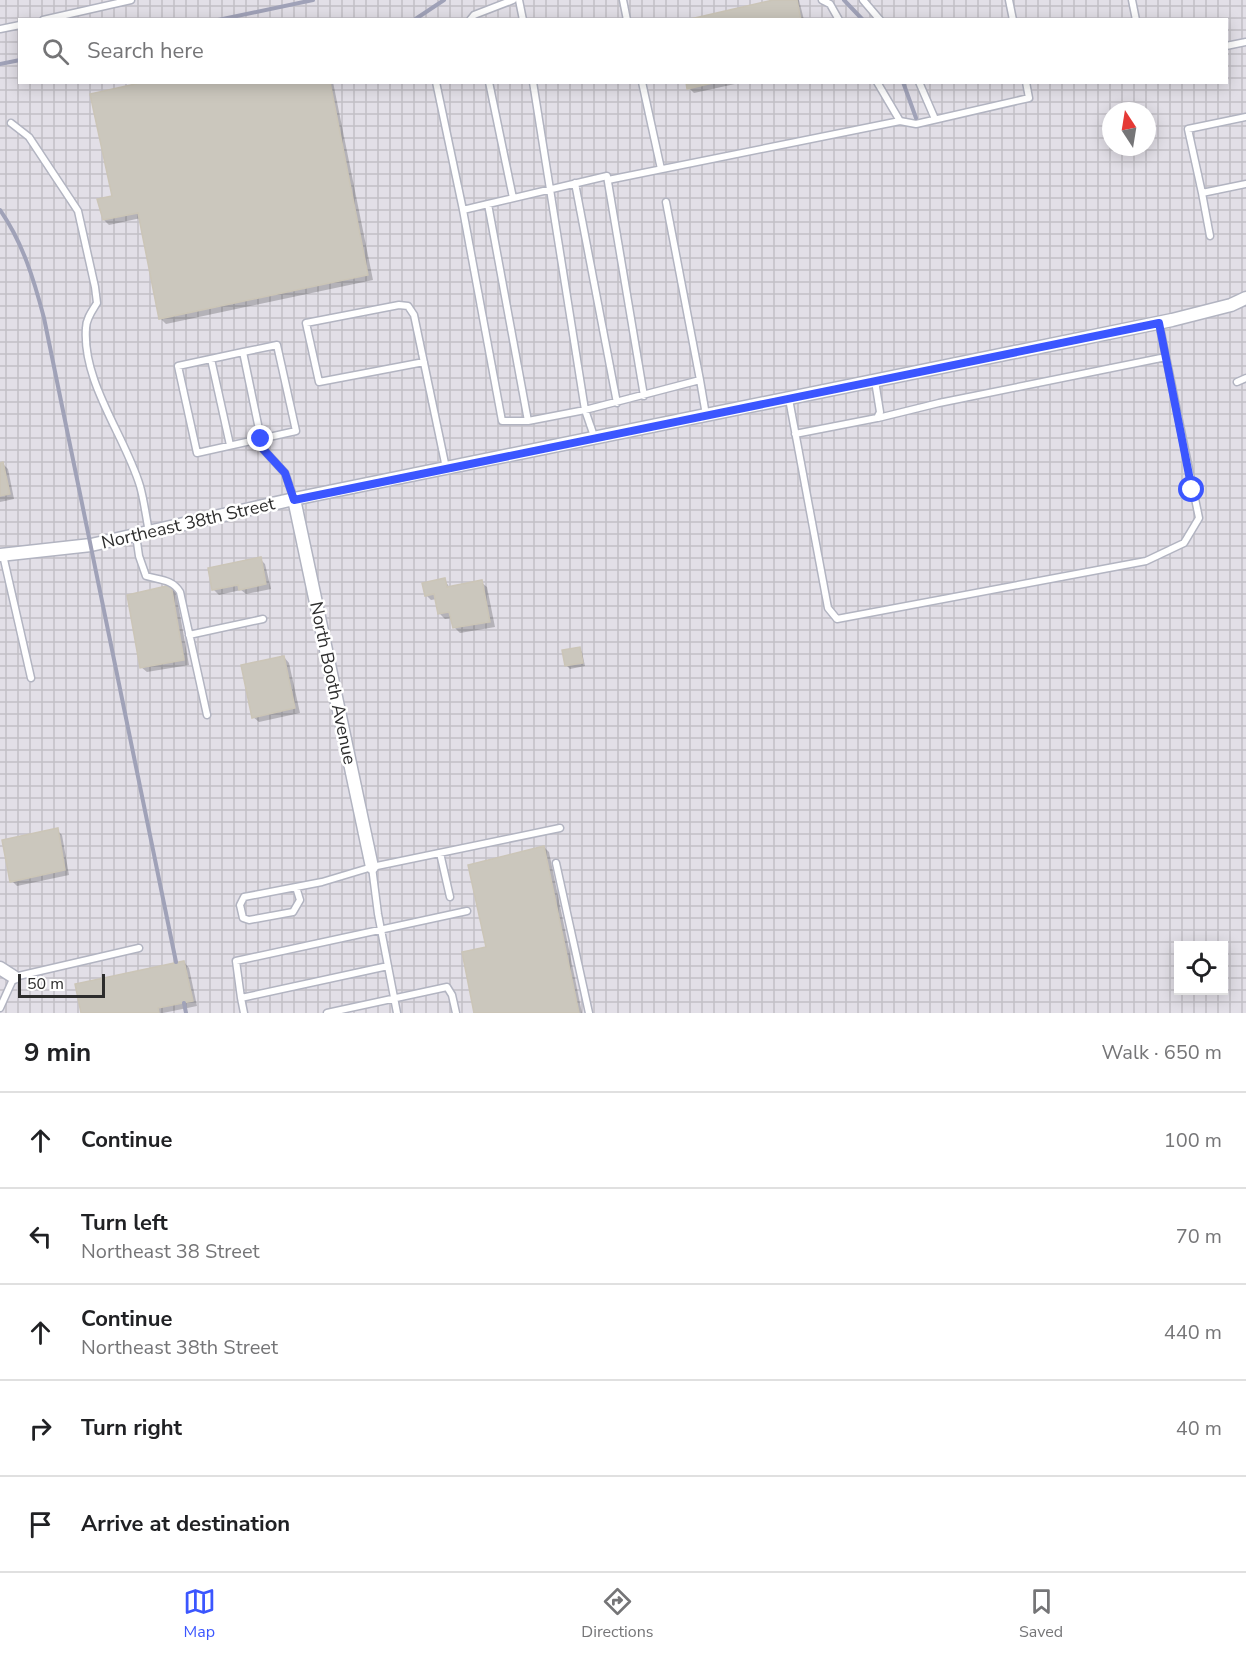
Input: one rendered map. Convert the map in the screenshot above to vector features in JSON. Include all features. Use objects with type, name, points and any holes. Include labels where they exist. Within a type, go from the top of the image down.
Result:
[{"type":"street","name":"Northeast 38th Street","points":[[2,555],[91,545],[294,500],[1159,323],[1231,305],[1246,298]]},
{"type":"street","name":"North Booth Avenue","points":[[294,500],[372,867]]},
{"type":"street","points":[[0,968],[14,977]]},
{"type":"lane","points":[[52,18],[131,0]]},
{"type":"lane","points":[[473,18],[513,0]]},
{"type":"lane","points":[[519,0],[523,18]]},
{"type":"lane","points":[[623,0],[627,18]]},
{"type":"lane","points":[[822,0],[830,4],[838,18]]},
{"type":"lane","points":[[863,0],[878,18]]},
{"type":"lane","points":[[1009,0],[1013,18]]},
{"type":"lane","points":[[1132,0],[1136,18]]},
{"type":"lane","points":[[0,29],[18,25]]},
{"type":"lane","points":[[1228,46],[1246,42]]},
{"type":"lane","points":[[436,84],[463,210],[502,421],[528,421],[585,410],[700,380]]},
{"type":"lane","points":[[489,84],[513,198]]},
{"type":"lane","points":[[533,84],[585,410],[595,439]]},
{"type":"lane","points":[[642,84],[661,169]]},
{"type":"lane","points":[[878,84],[900,122]]},
{"type":"lane","points":[[920,84],[935,119]]},
{"type":"lane","points":[[608,180],[900,122],[916,124],[1029,98],[1026,84]]},
{"type":"lane","points":[[1210,236],[1188,129],[1246,117]]},
{"type":"lane","points":[[10,123],[28,137],[78,211],[97,303],[89,315],[86,327],[87,354],[104,404],[140,486],[149,532]]},
{"type":"lane","points":[[463,210],[607,176],[644,396]]},
{"type":"lane","points":[[575,183],[617,403]]},
{"type":"lane","points":[[1202,194],[1246,184]]},
{"type":"lane","points":[[666,202],[706,416]]},
{"type":"lane","points":[[488,204],[528,421]]},
{"type":"lane","points":[[424,362],[319,382],[306,323],[399,305],[408,306],[414,315],[424,362],[446,469]]},
{"type":"lane","points":[[789,399],[828,608],[837,619],[1146,561],[1184,543],[1199,519],[1159,323]]},
{"type":"lane","points":[[277,345],[296,431],[196,453],[178,366],[243,352],[277,345]]},
{"type":"lane","points":[[243,352],[263,449],[285,473],[294,500]]},
{"type":"lane","points":[[795,434],[1166,357]]},
{"type":"lane","points":[[211,359],[231,446]]},
{"type":"lane","points":[[1237,382],[1246,378]]},
{"type":"lane","points":[[875,381],[880,412],[878,418]]},
{"type":"lane","points":[[135,534],[146,576],[169,581],[176,585],[180,592],[207,715]]},
{"type":"lane","points":[[2,555],[31,678]]},
{"type":"lane","points":[[189,635],[263,620]]},
{"type":"lane","points":[[296,887],[300,900],[293,912],[249,921],[243,918],[240,905],[244,897],[296,887],[322,882],[372,867],[560,828]]},
{"type":"lane","points":[[440,853],[450,897]]},
{"type":"lane","points":[[556,863],[589,1013]]},
{"type":"lane","points":[[372,867],[373,886],[397,1013]]},
{"type":"lane","points":[[244,1013],[236,961],[467,911]]},
{"type":"lane","points":[[0,1008],[14,977],[139,948]]},
{"type":"lane","points":[[241,998],[388,966]]},
{"type":"lane","points":[[327,1013],[447,987],[452,995],[456,1013]]},
{"type":"shaded area","points":[[0,0],[1246,0],[1246,1013],[0,1013]]},
{"type":"building","points":[[773,0],[797,0],[801,18],[695,18]]},
{"type":"building","points":[[135,84],[330,84],[368,275],[159,319],[138,213],[103,220],[97,199],[112,196],[90,94]]},
{"type":"building","points":[[686,84],[708,84],[687,89]]},
{"type":"building","points":[[3,462],[10,494],[0,496],[0,463]]},
{"type":"building","points":[[261,557],[266,584],[239,590],[238,585],[212,590],[208,568]]},
{"type":"building","points":[[445,578],[447,587],[482,580],[490,622],[453,628],[449,612],[438,614],[434,594],[425,596],[422,583]]},
{"type":"building","points":[[171,585],[184,660],[140,668],[127,595]]},
{"type":"building","points":[[580,647],[583,663],[565,666],[562,650]]},
{"type":"building","points":[[284,656],[295,708],[252,718],[241,665]]},
{"type":"building","points":[[58,828],[65,870],[10,882],[2,840]]},
{"type":"building","points":[[544,846],[579,1013],[474,1013],[462,952],[486,947],[468,865]]},
{"type":"building","points":[[184,961],[193,1001],[158,1008],[159,1013],[81,1013],[75,984]]},
{"type":"railway","points":[[228,18],[313,0]]},
{"type":"railway","points":[[417,18],[444,0]]},
{"type":"railway","points":[[844,0],[861,18]]},
{"type":"railway","points":[[0,64],[18,60]]},
{"type":"railway","points":[[904,84],[916,118]]},
{"type":"railway","points":[[0,210],[21,249],[32,276],[44,318],[176,962]]},
{"type":"railway","points":[[184,1003],[186,1013]]},
{"type":"route","points":[[261,439],[263,449],[285,473],[294,500],[1159,323],[1192,490]]}]
